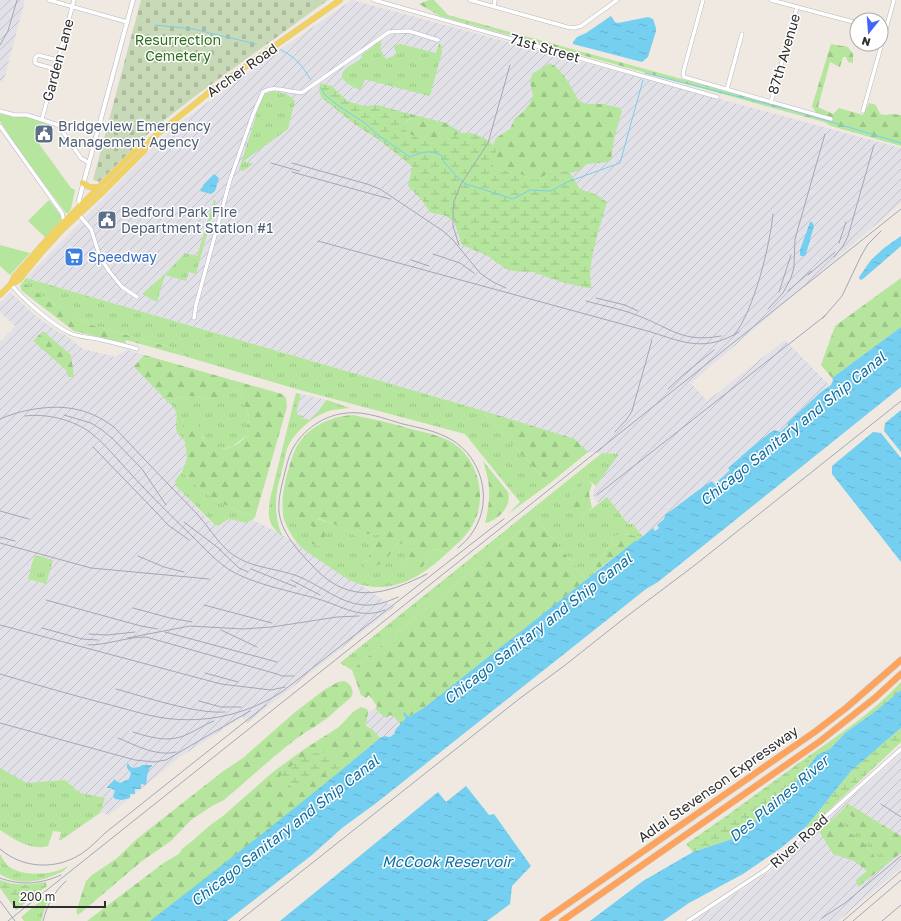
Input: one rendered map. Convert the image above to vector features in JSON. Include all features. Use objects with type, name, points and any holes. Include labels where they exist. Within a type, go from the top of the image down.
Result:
[{"type":"highway","name":"Adlai Stevenson Expressway","points":[[543,921],[816,731],[846,708],[901,660]]},
{"type":"highway","name":"Adlai Stevenson Expressway","points":[[562,921],[819,742],[870,702],[901,674]]},
{"type":"main road","name":"Archer Road","points":[[0,296],[11,284],[14,277],[32,255],[139,147],[147,144],[212,90],[340,0]]},
{"type":"main road","name":"Archer Road","points":[[11,284],[19,280],[42,252],[144,150],[147,144]]},
{"type":"main road","points":[[83,183],[90,187],[99,187]]},
{"type":"street","points":[[49,0],[127,22]]},
{"type":"street","name":"Garden Lane","points":[[42,119],[74,0]]},
{"type":"street","points":[[133,0],[88,163],[79,200],[79,215],[91,229],[100,257],[109,271],[122,287],[137,297]]},
{"type":"street","name":"71st Street","points":[[374,0],[717,97]]},
{"type":"street","points":[[470,0],[574,28],[581,26],[617,0]]},
{"type":"street","points":[[494,6],[495,0]]},
{"type":"street","points":[[703,0],[684,76],[831,119]]},
{"type":"street","points":[[771,0],[849,21]]},
{"type":"street","points":[[889,14],[894,0]]},
{"type":"street","name":"87th Avenue","points":[[771,102],[797,7]]},
{"type":"street","points":[[194,318],[196,305],[230,180],[253,115],[263,92],[274,88],[298,93],[303,92],[389,32],[408,31],[438,40]]},
{"type":"street","points":[[726,89],[742,34]]},
{"type":"street","points":[[863,111],[878,52]]},
{"type":"street","points":[[55,69],[35,63],[35,58],[38,55],[58,60]]},
{"type":"street","name":"Garden Lane","points":[[0,112],[23,114],[58,125],[81,158],[88,163]]},
{"type":"street","points":[[0,126],[62,213],[64,221]]},
{"type":"street","points":[[62,213],[70,216]]},
{"type":"street","points":[[11,284],[31,305],[70,333],[137,349]]},
{"type":"street","name":"River Road","points":[[688,921],[767,869],[901,749]]},
{"type":"shaded area","points":[[0,0],[25,0],[3,83],[0,82]]},
{"type":"shaded area","points":[[352,0],[901,148],[901,203],[691,383],[707,401],[785,340],[830,386],[787,423],[788,425],[779,432],[775,430],[771,432],[735,462],[729,468],[731,471],[714,484],[712,481],[665,515],[664,519],[657,525],[659,528],[655,531],[653,528],[643,537],[633,524],[628,524],[607,498],[598,503],[594,498],[593,492],[596,486],[618,454],[588,452],[575,439],[481,410],[26,278],[159,141],[178,124],[275,53]]},
{"type":"shaded area","points":[[10,292],[36,316],[57,331],[67,336],[83,349],[115,357],[127,350],[144,355],[134,367],[174,407],[177,414],[178,435],[185,441],[187,458],[179,475],[176,486],[208,520],[215,525],[219,525],[229,519],[246,523],[252,520],[274,530],[394,607],[247,723],[242,717],[180,757],[109,815],[0,782],[0,342],[15,326],[0,312],[0,303]],"holes":[[[33,342],[71,355],[66,370],[46,351]]]},
{"type":"shaded area","points":[[301,394],[327,400],[321,405],[317,415],[310,420],[302,418],[296,414]]},
{"type":"shaded area","points":[[375,709],[381,714],[394,717],[401,725],[390,737],[384,736],[380,738],[373,730],[366,726],[368,712]]},
{"type":"shaded area","points":[[901,753],[901,868],[838,921],[693,921],[769,872]]},
{"type":"green space","name":"Resurrection Cemetery","points":[[141,0],[328,0],[194,97],[153,129],[99,182],[93,180]]},
{"type":"green space","points":[[429,0],[434,0],[448,15],[813,115],[816,113],[812,106],[831,44],[848,47],[849,52],[853,54],[853,63],[848,62],[846,57],[843,57],[840,67],[830,62],[818,107],[833,114],[839,108],[863,115],[869,103],[876,105],[880,114],[901,115],[901,146],[831,126],[824,122],[440,16],[419,4]]},
{"type":"green space","points":[[382,40],[380,49],[386,59],[397,54],[393,46],[400,44],[436,53],[439,43],[442,46],[442,52],[430,96],[367,80],[365,80],[360,90],[345,81],[342,77],[342,73],[363,58],[361,55]]},
{"type":"green space","points":[[550,63],[560,71],[579,101],[587,104],[603,104],[620,108],[622,111],[614,139],[611,160],[608,162],[587,164],[578,171],[570,173],[562,170],[553,170],[539,179],[534,180],[516,172],[495,169],[493,165],[496,153],[493,144],[496,138],[510,129],[515,118],[522,113],[530,103],[533,95],[530,83],[532,74]]},
{"type":"green space","points":[[320,83],[332,86],[347,101],[364,106],[377,105],[410,114],[410,118],[403,128],[409,134],[434,144],[452,136],[464,133],[478,135],[492,144],[495,148],[496,154],[493,165],[495,169],[516,172],[534,180],[539,179],[553,170],[562,170],[570,173],[580,189],[597,195],[607,202],[592,257],[590,280],[592,289],[561,282],[533,272],[513,271],[506,269],[488,256],[462,245],[454,221],[444,215],[429,211],[422,200],[408,186],[412,167],[378,139],[357,126],[321,97],[319,90]]},
{"type":"green space","points":[[274,91],[288,95],[295,101],[288,129],[244,161],[253,164],[243,171],[239,170],[260,103],[265,94]]},
{"type":"green space","points":[[0,114],[14,117],[26,117],[52,124],[34,137],[71,188],[75,190],[71,209],[68,213],[66,213],[20,152],[0,121]]},
{"type":"green space","points":[[410,114],[446,123],[462,133],[434,144],[409,134],[402,128],[410,119]]},
{"type":"green space","points":[[214,199],[216,201],[196,274],[189,272],[186,281],[165,275],[157,302],[142,294],[164,275],[185,253],[197,256]]},
{"type":"green space","points":[[49,200],[62,219],[46,238],[28,221]]},
{"type":"green space","points":[[0,245],[30,253],[10,275],[0,266]]},
{"type":"green space","points":[[26,278],[481,410],[549,484],[508,514],[520,502],[465,434],[300,390],[187,357],[169,347],[88,324],[45,298],[23,282]]},
{"type":"green space","points":[[901,278],[901,327],[832,378],[821,365],[835,326]]},
{"type":"green space","points":[[23,282],[45,298],[88,324],[169,347],[187,357],[126,340],[125,343],[74,331],[22,291],[20,286]]},
{"type":"green space","points":[[43,331],[71,355],[74,377],[68,377],[66,370],[33,341]]},
{"type":"green space","points":[[144,355],[282,394],[286,398],[287,407],[255,517],[225,505],[215,499],[197,487],[182,471],[187,458],[182,418],[187,417],[195,421],[202,435],[204,444],[217,448],[233,447],[247,435],[249,419],[247,408],[243,404],[243,397],[239,391],[231,389],[222,399],[208,399],[192,396],[178,398],[168,402],[134,367]]},
{"type":"green space","points":[[231,389],[239,391],[243,397],[243,404],[247,408],[249,419],[247,435],[232,447],[219,449],[204,445],[203,437],[182,418],[185,441],[179,436],[176,425],[177,414],[168,402],[178,398],[192,396],[208,399]]},
{"type":"green space","points":[[296,393],[301,394],[296,414],[303,416],[302,418],[310,420],[316,415],[327,400],[350,408],[337,409],[323,413],[304,426],[290,443],[286,452],[276,503],[277,518],[282,536],[271,524],[269,505]]},
{"type":"green space","points":[[481,410],[575,439],[588,452],[549,484]]},
{"type":"green space","points":[[353,415],[444,438],[462,450],[474,469],[480,491],[480,503],[471,528],[465,536],[447,553],[433,549],[421,570],[409,571],[406,569],[405,565],[412,550],[411,546],[398,543],[388,557],[378,565],[365,568],[364,565],[379,539],[379,535],[369,534],[360,537],[356,536],[336,525],[317,518],[322,523],[325,535],[324,544],[316,545],[308,543],[306,539],[315,530],[312,526],[305,523],[297,527],[292,517],[284,520],[284,486],[292,456],[299,442],[305,435],[327,421]]},
{"type":"green space","points":[[602,453],[619,454],[596,486],[588,480],[580,518],[607,497],[628,524],[633,524],[643,537],[623,534],[615,536],[596,566],[598,570],[586,580],[536,518],[352,670],[340,663]]},
{"type":"green space","points":[[483,461],[508,492],[509,497],[503,512],[495,519],[485,523],[489,499],[489,485]]},
{"type":"green space","points":[[182,471],[197,487],[215,499],[225,505],[255,517],[246,523],[229,519],[219,525],[215,525],[176,486],[175,481]]},
{"type":"green space","points":[[588,480],[592,484],[589,494],[592,508],[580,518],[563,501]]},
{"type":"green space","points":[[292,516],[312,526],[315,530],[308,543],[321,546],[315,518],[336,525],[356,536],[371,534],[379,535],[379,539],[364,565],[388,556],[398,543],[411,546],[412,550],[405,565],[421,570],[433,549],[447,553],[428,569],[407,581],[396,585],[372,587],[359,584],[342,575],[300,546],[293,537],[284,520]]},
{"type":"green space","points":[[536,518],[586,580],[425,707],[409,717],[404,713],[403,714],[406,718],[401,725],[394,717],[390,715],[386,718],[375,709],[377,706],[369,695],[366,698],[361,695],[352,670]]},
{"type":"green space","points":[[623,534],[643,537],[598,570],[596,566],[615,536]]},
{"type":"green space","points":[[35,555],[53,560],[46,584],[28,579]]},
{"type":"green space","points":[[344,681],[350,685],[352,689],[352,696],[346,702],[287,746],[224,800],[191,820],[171,841],[142,861],[78,915],[76,912],[86,881],[92,875],[116,859],[137,839],[222,772],[243,758],[294,713],[324,690],[338,682]]},
{"type":"green space","points":[[901,682],[901,690],[877,710],[845,733],[830,749],[792,768],[863,717]]},
{"type":"green space","points":[[361,707],[367,709],[368,712],[366,726],[373,730],[380,738],[328,782],[218,870],[150,921],[87,921],[165,862],[179,854],[182,849],[223,816],[273,772],[306,748],[339,727],[353,712]]},
{"type":"green space","points":[[901,728],[901,742],[809,829],[806,827],[851,771]]},
{"type":"green space","points":[[321,752],[329,753],[340,762],[338,771],[328,774],[316,772],[308,778],[305,786],[298,788],[288,785],[278,779],[283,772],[305,756]]},
{"type":"green space","points":[[817,755],[792,787],[747,829],[732,839],[693,852],[686,844],[792,768]]},
{"type":"green space","points":[[0,768],[27,783],[65,780],[80,793],[105,798],[100,813],[61,840],[59,840],[61,832],[53,831],[48,846],[35,847],[22,843],[0,830]]},
{"type":"green space","points":[[848,804],[855,808],[850,812],[885,857],[892,860],[883,867],[863,842],[856,839],[836,816]]},
{"type":"green space","points":[[855,808],[901,836],[901,853],[892,860],[885,857],[849,813]]},
{"type":"green space","points":[[836,816],[856,839],[863,842],[883,867],[858,887],[856,880],[867,871],[854,861],[833,854],[819,831]]},
{"type":"green space","points":[[0,854],[7,865],[17,871],[36,874],[48,873],[68,866],[61,872],[39,880],[26,882],[13,880],[0,874]]},
{"type":"green space","points":[[0,880],[23,884],[46,882],[47,886],[16,910],[0,888]]},
{"type":"green space","points":[[49,894],[51,897],[46,905],[41,921],[24,921],[21,917]]},
{"type":"water","points":[[611,16],[615,22],[618,23],[648,17],[653,19],[656,31],[648,57],[642,62],[573,44],[577,37],[586,33]]},
{"type":"water","points":[[214,174],[219,178],[215,191],[211,194],[200,191],[204,184]]},
{"type":"water","points":[[810,222],[812,222],[814,226],[806,254],[805,256],[801,256],[800,250]]},
{"type":"water","points":[[901,236],[901,246],[860,280],[859,277],[871,260],[884,248]]},
{"type":"water","name":"Chicago Sanitary and Ship Canal","points":[[901,327],[901,387],[658,582],[646,589],[375,804],[342,828],[312,855],[227,921],[150,921],[266,831],[380,738],[384,736],[390,737],[394,734],[396,729],[406,718],[403,714],[404,712],[409,717],[425,707],[635,541],[653,528],[655,531],[659,528],[657,525],[664,519],[665,515],[704,486],[712,481],[714,484],[730,471],[728,468],[771,432],[775,430],[780,432],[788,425],[787,423],[821,392],[831,385],[833,380],[832,378]]},
{"type":"water","points":[[901,410],[901,452],[884,431],[885,423]]},
{"type":"water","points":[[873,432],[881,433],[901,458],[901,562],[832,474],[832,466]]},
{"type":"water","points":[[901,690],[901,728],[851,771],[806,827],[781,848],[743,874],[689,903],[663,921],[590,921],[643,881],[693,852],[732,839],[747,829],[792,787],[817,755],[830,749],[845,733],[877,710]]},
{"type":"water","points":[[127,764],[129,764],[132,768],[142,765],[152,765],[152,767],[150,767],[147,776],[146,785],[141,784],[141,789],[135,789],[135,794],[130,794],[130,798],[122,800],[115,799],[113,796],[115,791],[111,788],[107,788],[115,779],[120,783],[129,779],[131,773],[127,768]]},
{"type":"water","name":"McCook Reservoir","points":[[466,786],[489,815],[494,814],[531,866],[512,886],[510,904],[487,921],[280,921],[438,792],[446,802]]},
{"type":"waterway","points":[[155,25],[193,29],[256,44]]},
{"type":"waterway","points":[[281,50],[299,63],[311,80]]},
{"type":"waterway","points":[[645,73],[795,111],[901,143]]},
{"type":"waterway","points":[[321,88],[325,95],[340,107],[365,123],[378,135],[410,157],[426,152],[434,152],[442,156],[444,162],[457,177],[466,184],[513,199],[530,190],[551,191],[567,182],[620,163],[643,80]]},
{"type":"railway","points":[[0,45],[8,31],[17,0]]},
{"type":"railway","points":[[459,245],[453,226],[454,201],[461,184],[488,143],[510,65]]},
{"type":"railway","points":[[768,309],[783,293],[791,278],[794,267],[795,239],[825,134]]},
{"type":"railway","points":[[834,257],[843,246],[848,236],[874,145]]},
{"type":"railway","points":[[271,163],[299,171]]},
{"type":"railway","points":[[292,163],[380,189],[443,231],[453,240],[480,273],[493,282],[506,288]]},
{"type":"railway","points":[[292,172],[390,199]]},
{"type":"railway","points":[[8,921],[901,209]]},
{"type":"railway","points":[[734,335],[748,310],[760,277],[765,260],[773,214]]},
{"type":"railway","points":[[839,243],[846,222]]},
{"type":"railway","points":[[823,318],[842,296],[868,244],[881,231]]},
{"type":"railway","points":[[318,241],[685,342],[695,344],[716,342],[739,332]]},
{"type":"railway","points":[[808,275],[835,252]]},
{"type":"railway","points":[[433,254],[460,263],[474,273]]},
{"type":"railway","points":[[779,292],[791,255]]},
{"type":"railway","points":[[411,260],[429,266]]},
{"type":"railway","points":[[788,291],[811,271]]},
{"type":"railway","points":[[596,298],[625,305],[638,311]]},
{"type":"railway","points":[[586,301],[620,309],[678,334],[697,338],[721,336]]},
{"type":"railway","points":[[597,495],[826,315]]},
{"type":"railway","points":[[615,432],[632,411],[652,340]]},
{"type":"railway","points":[[668,389],[714,350]]},
{"type":"railway","points":[[239,921],[519,699],[695,565],[901,401]]},
{"type":"railway","points":[[0,419],[25,411],[52,407],[63,407],[84,411],[94,415],[114,427],[198,515],[223,546],[235,556],[253,564],[300,577],[338,598],[355,604],[377,604],[398,597]]},
{"type":"railway","points":[[427,574],[401,586],[388,590],[362,593],[336,585],[316,570],[297,549],[282,525],[279,512],[279,498],[291,453],[297,442],[315,424],[338,414],[361,413],[434,432],[452,440],[462,448],[471,457],[477,468],[481,480],[483,506],[480,518],[474,530],[467,540],[458,548]]},
{"type":"railway","points":[[25,416],[33,415],[60,418],[76,424],[91,433],[207,551],[233,572],[256,582],[318,599],[351,611],[359,613],[376,613],[385,610]]},
{"type":"railway","points":[[64,415],[91,423],[112,438],[142,469],[166,505]]},
{"type":"railway","points":[[93,447],[168,525],[189,540]]},
{"type":"railway","points":[[0,511],[29,519]]},
{"type":"railway","points":[[0,674],[90,700],[164,718],[196,720],[241,711],[256,706],[283,691],[504,519]]},
{"type":"railway","points":[[184,522],[221,550]]},
{"type":"railway","points":[[0,537],[15,541]]},
{"type":"railway","points":[[0,543],[91,568],[209,579]]},
{"type":"railway","points":[[220,550],[239,568],[248,572]]},
{"type":"railway","points":[[138,556],[164,567],[184,572]]},
{"type":"railway","points":[[251,569],[296,587]]},
{"type":"railway","points":[[291,580],[320,595]]},
{"type":"railway","points":[[46,600],[141,626],[158,629]]},
{"type":"railway","points":[[204,605],[272,623]]},
{"type":"railway","points":[[133,608],[192,622]]},
{"type":"railway","points":[[127,638],[190,626],[243,629],[272,627],[337,617],[359,616]]},
{"type":"railway","points":[[0,625],[221,684],[271,690],[285,687]]},
{"type":"railway","points":[[42,628],[82,639],[98,640]]},
{"type":"railway","points":[[221,630],[257,647]]},
{"type":"railway","points":[[89,634],[107,635],[135,632]]},
{"type":"railway","points":[[165,632],[277,662]]},
{"type":"railway","points":[[88,645],[146,637],[282,676],[294,676]]},
{"type":"railway","points":[[205,673],[238,682]]},
{"type":"railway","points":[[116,689],[185,708],[225,712]]},
{"type":"railway","points":[[199,701],[221,707],[241,707]]},
{"type":"railway","points":[[0,849],[9,856],[29,864],[40,865],[61,863],[81,854],[91,847],[105,833],[266,705]]},
{"type":"railway","points":[[0,723],[135,760],[154,762],[166,760],[250,711]]},
{"type":"railway","points":[[133,732],[154,738],[168,739],[181,737],[214,721]]},
{"type":"railway","points":[[118,738],[154,752],[176,752]]},
{"type":"railway","points":[[881,804],[901,817]]},
{"type":"railway","points":[[822,918],[845,903],[901,856]]},
{"type":"railway","points":[[843,921],[901,871]]},
{"type":"railway","points":[[0,878],[8,881],[31,883],[61,875]]},
{"type":"railway","points":[[853,921],[901,880]]},
{"type":"railway","points":[[43,921],[52,899],[66,881]]},
{"type":"railway","points":[[0,901],[15,921]]},
{"type":"railway","points":[[882,921],[901,905]]},
{"type":"place","name":"Bridgeview Emergency Management Agency","points":[[44,134]]},
{"type":"place","name":"Bedford Park Fire Department Station #1","points":[[107,220]]},
{"type":"place","name":"Speedway","points":[[74,257]]},
{"type":"water label","name":"Des Plaines River","points":[[779,799]]}]
